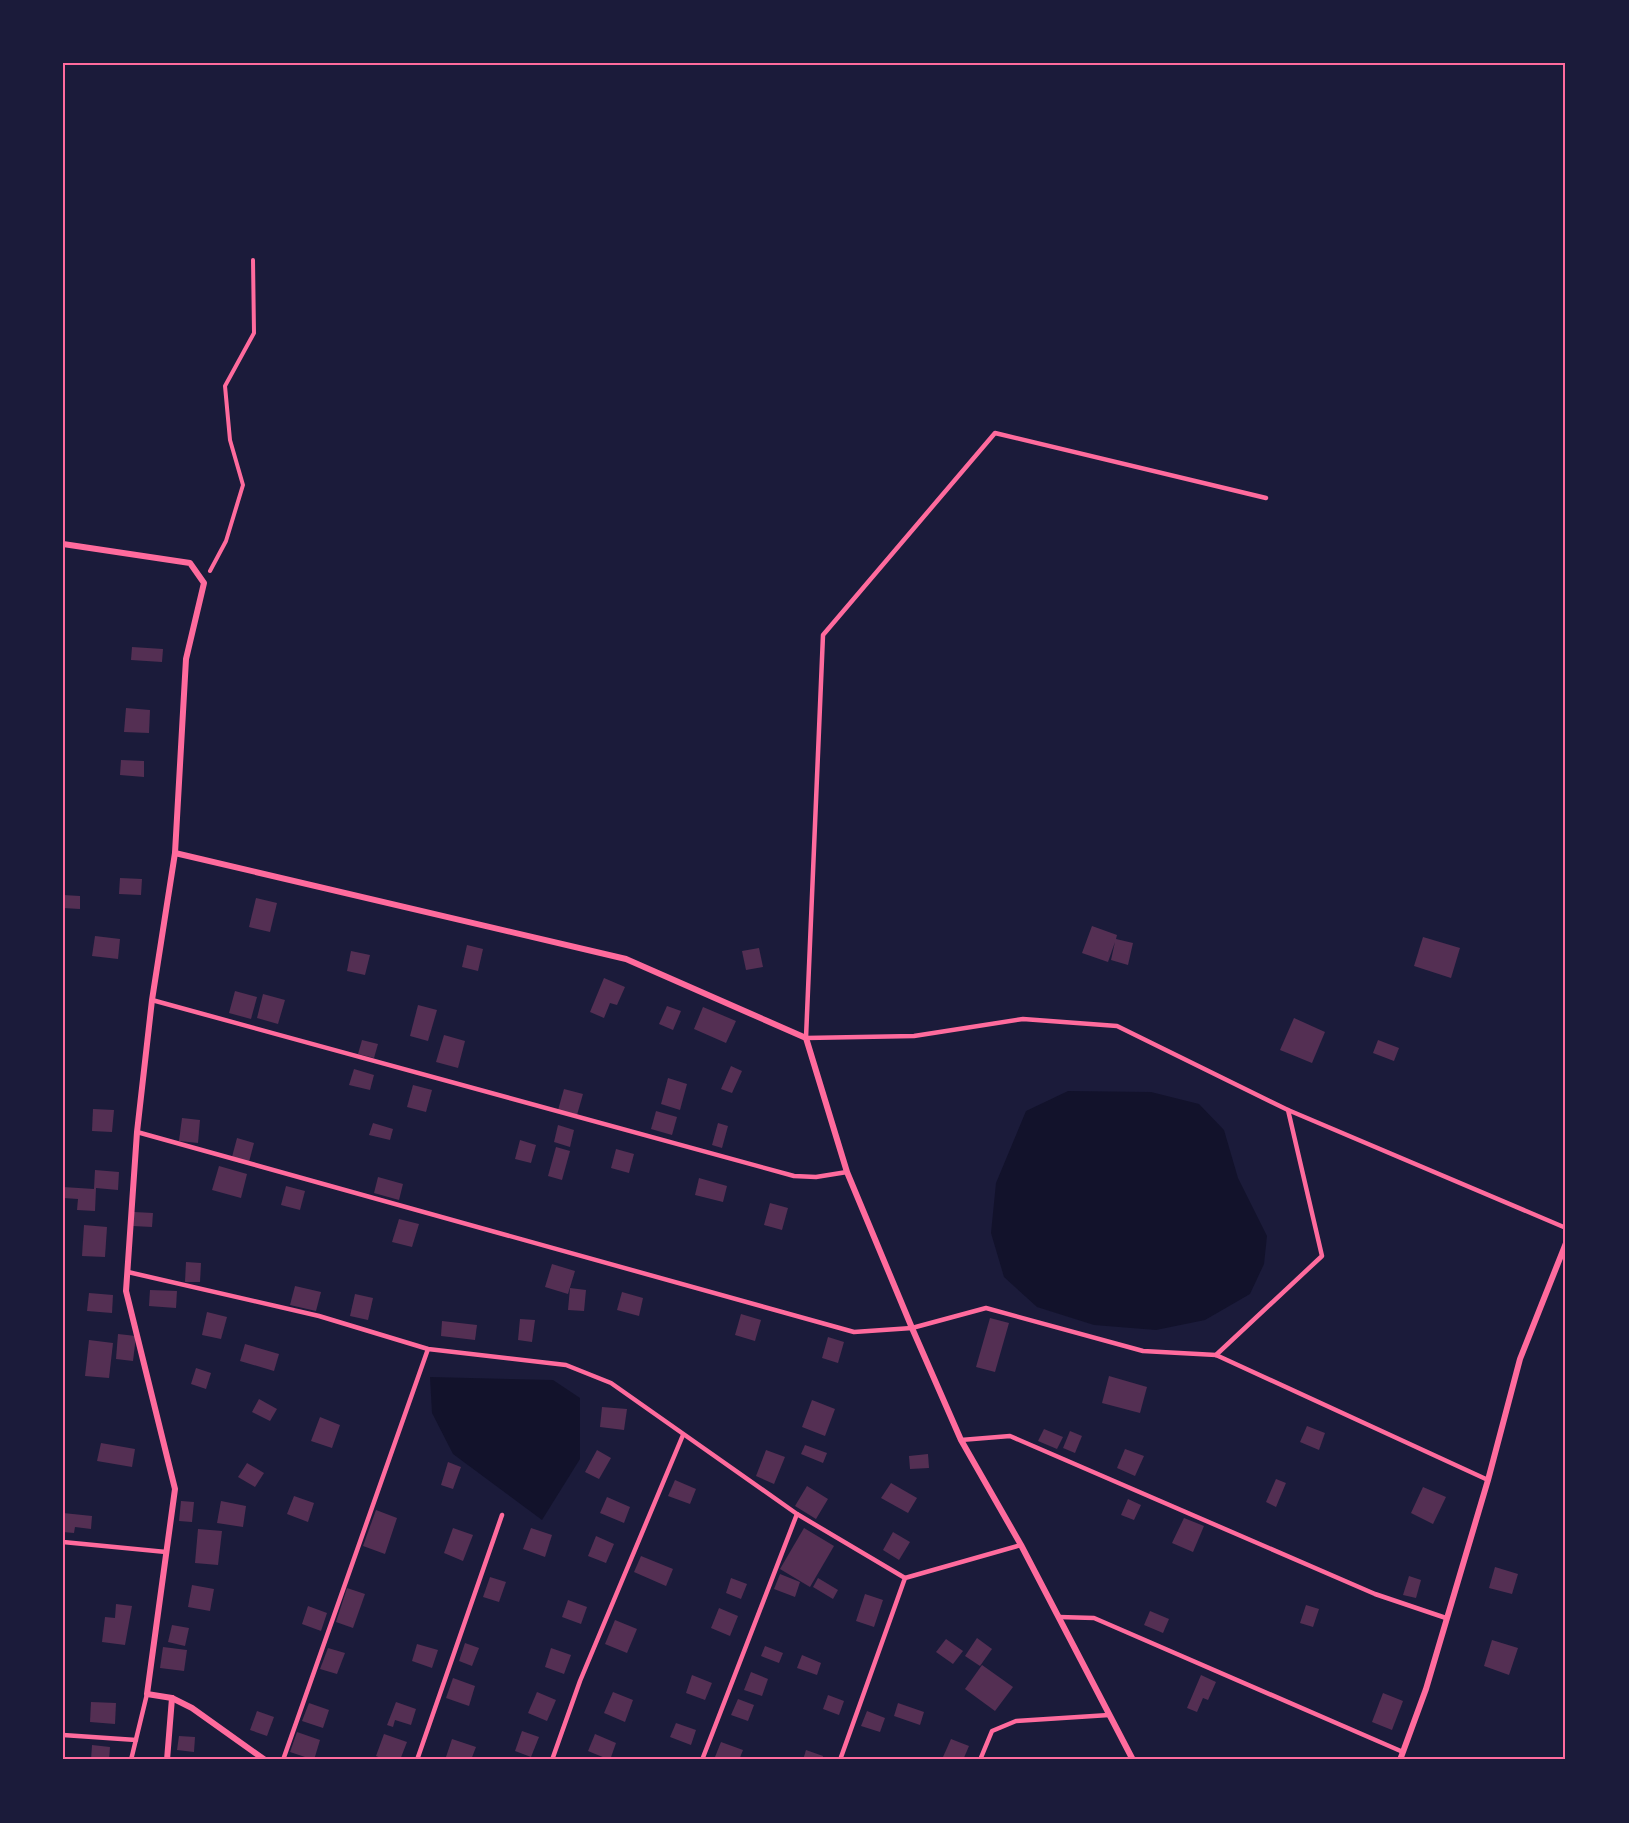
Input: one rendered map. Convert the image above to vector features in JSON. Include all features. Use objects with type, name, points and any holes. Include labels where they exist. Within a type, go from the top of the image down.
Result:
[{"type":"street","points":[[63,544],[190,563],[204,583],[186,659],[175,852],[152,1000],[137,1132],[126,1291],[175,1489],[147,1694],[172,1698],[192,1708],[265,1760]]},
{"type":"street","points":[[175,852],[626,959],[806,1038],[848,1172],[961,1440],[1021,1545],[1133,1760]]},
{"type":"street","points":[[1400,1760],[1426,1689],[1488,1480],[1520,1359],[1566,1243]]},
{"type":"street","points":[[167,1760],[172,1698]]},
{"type":"lane","points":[[1266,498],[995,432],[823,635],[806,1038],[914,1036],[1023,1019],[1117,1026],[1288,1110],[1566,1228]]},
{"type":"lane","points":[[152,1000],[794,1176],[816,1177],[848,1172]]},
{"type":"lane","points":[[1216,1355],[1322,1256],[1288,1110]]},
{"type":"lane","points":[[137,1132],[854,1332],[912,1328],[986,1308],[1143,1351],[1216,1355],[1488,1480]]},
{"type":"lane","points":[[128,1272],[319,1316],[428,1349],[566,1365],[611,1383],[797,1514],[905,1578],[1021,1545]]},
{"type":"lane","points":[[283,1760],[428,1349]]},
{"type":"lane","points":[[552,1760],[580,1681],[683,1435]]},
{"type":"lane","points":[[961,1440],[1010,1436],[1375,1594],[1446,1618]]},
{"type":"lane","points":[[702,1760],[797,1514]]},
{"type":"lane","points":[[417,1760],[502,1515]]},
{"type":"lane","points":[[63,1542],[166,1552]]},
{"type":"lane","points":[[840,1760],[905,1578]]},
{"type":"lane","points":[[1059,1617],[1094,1618],[1403,1752]]},
{"type":"lane","points":[[131,1760],[147,1694]]},
{"type":"lane","points":[[980,1760],[992,1731],[1016,1721],[1109,1714]]},
{"type":"lane","points":[[63,1735],[136,1740]]},
{"type":"path","points":[[204,583],[226,541],[243,485],[230,440],[225,386],[254,333],[253,260]]},
{"type":"shaded area","points":[[1068,1091],[1151,1092],[1199,1104],[1224,1130],[1238,1178],[1267,1236],[1264,1264],[1250,1294],[1205,1320],[1156,1330],[1094,1325],[1037,1307],[1004,1277],[991,1233],[996,1183],[1026,1111]]},
{"type":"shaded area","points":[[430,1377],[553,1380],[580,1398],[580,1459],[542,1520],[453,1454],[432,1413]]},
{"type":"building","points":[[132,647],[163,649],[162,662],[131,660]]},
{"type":"building","points":[[126,708],[150,710],[149,733],[124,732]]},
{"type":"building","points":[[121,760],[144,761],[144,777],[120,775]]},
{"type":"building","points":[[120,878],[142,879],[141,895],[119,894]]},
{"type":"building","points":[[63,895],[80,896],[80,909],[63,908]]},
{"type":"building","points":[[256,898],[277,903],[270,932],[249,927]]},
{"type":"building","points":[[1092,926],[1117,935],[1116,939],[1133,943],[1128,965],[1111,960],[1115,942],[1108,962],[1082,953]]},
{"type":"building","points":[[95,936],[120,939],[118,959],[92,956]]},
{"type":"building","points":[[1423,937],[1460,948],[1451,978],[1414,966]]},
{"type":"building","points":[[467,945],[483,949],[478,971],[462,967]]},
{"type":"building","points":[[759,948],[763,967],[746,970],[742,951]]},
{"type":"building","points":[[351,951],[370,955],[365,975],[347,971]]},
{"type":"building","points":[[604,978],[625,987],[617,1005],[610,1003],[604,1018],[590,1012]]},
{"type":"building","points":[[235,991],[257,997],[251,1019],[229,1013]]},
{"type":"building","points":[[263,994],[285,1000],[278,1024],[257,1018]]},
{"type":"building","points":[[418,1005],[437,1010],[428,1041],[410,1036]]},
{"type":"building","points":[[667,1006],[681,1011],[673,1030],[659,1024]]},
{"type":"building","points":[[703,1007],[736,1021],[726,1043],[694,1029]]},
{"type":"building","points":[[1294,1018],[1325,1032],[1312,1063],[1280,1050]]},
{"type":"building","points":[[444,1035],[465,1041],[458,1068],[436,1062]]},
{"type":"building","points":[[362,1040],[378,1044],[374,1058],[358,1054]]},
{"type":"building","points":[[1378,1040],[1399,1048],[1394,1061],[1373,1053]]},
{"type":"building","points":[[731,1066],[742,1071],[732,1093],[721,1089]]},
{"type":"building","points":[[354,1069],[374,1075],[370,1090],[349,1085]]},
{"type":"building","points":[[668,1078],[687,1084],[680,1110],[661,1104]]},
{"type":"building","points":[[413,1085],[432,1090],[426,1112],[407,1107]]},
{"type":"building","points":[[564,1089],[583,1094],[577,1115],[558,1110]]},
{"type":"building","points":[[93,1109],[114,1110],[112,1132],[92,1131]]},
{"type":"building","points":[[656,1111],[677,1117],[672,1135],[651,1129]]},
{"type":"building","points":[[182,1118],[200,1120],[198,1143],[179,1141]]},
{"type":"building","points":[[373,1123],[393,1129],[390,1140],[369,1135]]},
{"type":"building","points":[[718,1123],[728,1126],[722,1148],[712,1145]]},
{"type":"building","points":[[558,1125],[574,1130],[570,1147],[554,1142]]},
{"type":"building","points":[[237,1138],[254,1143],[249,1162],[232,1157]]},
{"type":"building","points":[[520,1140],[536,1145],[531,1163],[515,1159]]},
{"type":"building","points":[[556,1147],[570,1151],[562,1180],[548,1176]]},
{"type":"building","points":[[616,1149],[634,1154],[629,1173],[611,1168]]},
{"type":"building","points":[[219,1166],[247,1174],[241,1198],[212,1190]]},
{"type":"building","points":[[95,1170],[119,1172],[118,1190],[96,1188],[95,1211],[77,1210],[78,1199],[63,1198],[63,1187],[94,1189]]},
{"type":"building","points":[[378,1177],[403,1184],[399,1200],[374,1193]]},
{"type":"building","points":[[699,1178],[727,1186],[723,1202],[695,1195]]},
{"type":"building","points":[[286,1186],[305,1191],[300,1210],[281,1205]]},
{"type":"building","points":[[770,1203],[788,1208],[782,1230],[764,1225]]},
{"type":"building","points":[[134,1212],[153,1213],[152,1227],[133,1226]]},
{"type":"building","points":[[399,1219],[419,1224],[412,1247],[392,1242]]},
{"type":"building","points":[[84,1225],[107,1227],[105,1257],[82,1256]]},
{"type":"building","points":[[186,1262],[201,1263],[200,1282],[185,1282]]},
{"type":"building","points":[[552,1264],[575,1271],[568,1294],[545,1287]]},
{"type":"building","points":[[295,1286],[321,1292],[316,1311],[290,1305]]},
{"type":"building","points":[[570,1288],[586,1290],[584,1311],[568,1310]]},
{"type":"building","points":[[150,1290],[177,1291],[176,1308],[149,1306]]},
{"type":"building","points":[[622,1292],[643,1298],[639,1316],[617,1310]]},
{"type":"building","points":[[89,1293],[113,1295],[112,1313],[87,1311]]},
{"type":"building","points":[[355,1294],[373,1298],[368,1320],[350,1316]]},
{"type":"building","points":[[207,1312],[227,1317],[221,1339],[202,1335]]},
{"type":"building","points":[[741,1314],[761,1320],[755,1341],[735,1335]]},
{"type":"building","points":[[990,1318],[1009,1323],[995,1372],[976,1367]]},
{"type":"building","points":[[520,1319],[535,1320],[532,1342],[518,1340]]},
{"type":"building","points":[[442,1321],[477,1325],[475,1340],[441,1336]]},
{"type":"building","points":[[118,1334],[136,1336],[133,1361],[116,1359]]},
{"type":"building","points":[[828,1337],[844,1342],[838,1363],[822,1358]]},
{"type":"building","points":[[89,1340],[113,1343],[109,1378],[85,1376]]},
{"type":"building","points":[[245,1344],[279,1354],[274,1371],[240,1361]]},
{"type":"building","points":[[196,1368],[211,1373],[206,1389],[191,1384]]},
{"type":"building","points":[[1109,1376],[1147,1387],[1140,1413],[1102,1403]]},
{"type":"building","points":[[259,1399],[277,1409],[270,1421],[252,1412]]},
{"type":"building","points":[[812,1400],[835,1409],[825,1436],[802,1427]]},
{"type":"building","points":[[602,1407],[627,1409],[624,1430],[600,1427]]},
{"type":"building","points":[[320,1417],[340,1425],[332,1448],[311,1441]]},
{"type":"building","points":[[1307,1426],[1325,1433],[1319,1450],[1300,1442]]},
{"type":"building","points":[[1044,1429],[1063,1437],[1057,1449],[1038,1441]]},
{"type":"building","points":[[1070,1431],[1082,1436],[1075,1453],[1063,1448]]},
{"type":"building","points":[[101,1443],[135,1449],[132,1467],[97,1461]]},
{"type":"building","points":[[805,1445],[827,1453],[823,1463],[801,1454]]},
{"type":"building","points":[[1125,1449],[1144,1456],[1135,1476],[1117,1468]]},
{"type":"building","points":[[597,1450],[611,1458],[599,1479],[585,1472]]},
{"type":"building","points":[[766,1450],[785,1457],[774,1484],[756,1476]]},
{"type":"building","points":[[928,1454],[929,1468],[910,1469],[909,1456]]},
{"type":"building","points":[[448,1462],[461,1467],[453,1489],[441,1485]]},
{"type":"building","points":[[247,1463],[264,1473],[255,1487],[238,1477]]},
{"type":"building","points":[[1276,1479],[1286,1483],[1276,1507],[1266,1502]]},
{"type":"building","points":[[675,1480],[696,1489],[690,1504],[668,1496]]},
{"type":"building","points":[[891,1483],[917,1498],[908,1513],[881,1498]]},
{"type":"building","points":[[807,1486],[828,1499],[816,1519],[795,1506]]},
{"type":"building","points":[[1423,1487],[1446,1497],[1433,1524],[1411,1513]]},
{"type":"building","points":[[294,1496],[314,1503],[308,1522],[287,1514]]},
{"type":"building","points":[[607,1497],[630,1507],[624,1523],[600,1513]]},
{"type":"building","points":[[1128,1499],[1141,1505],[1134,1520],[1121,1515]]},
{"type":"building","points":[[181,1501],[194,1502],[192,1522],[179,1521]]},
{"type":"building","points":[[221,1501],[246,1506],[243,1527],[217,1523]]},
{"type":"building","points":[[376,1510],[397,1518],[385,1554],[363,1546]]},
{"type":"building","points":[[63,1513],[92,1516],[91,1529],[75,1527],[74,1533],[63,1532]]},
{"type":"building","points":[[1184,1518],[1204,1526],[1193,1552],[1172,1543]]},
{"type":"building","points":[[453,1528],[473,1535],[463,1561],[444,1553]]},
{"type":"building","points":[[531,1528],[552,1535],[545,1557],[523,1549]]},
{"type":"building","points":[[804,1528],[834,1546],[810,1587],[780,1569]]},
{"type":"building","points":[[198,1529],[222,1531],[218,1565],[195,1563]]},
{"type":"building","points":[[893,1532],[910,1542],[899,1560],[883,1550]]},
{"type":"building","points":[[596,1536],[614,1544],[606,1563],[588,1556]]},
{"type":"building","points":[[641,1556],[673,1569],[666,1586],[634,1572]]},
{"type":"building","points":[[1495,1567],[1518,1574],[1512,1594],[1489,1588]]},
{"type":"building","points":[[780,1574],[800,1582],[795,1597],[774,1589]]},
{"type":"building","points":[[1409,1576],[1421,1580],[1416,1598],[1403,1595]]},
{"type":"building","points":[[490,1577],[506,1582],[499,1602],[483,1597]]},
{"type":"building","points":[[731,1578],[747,1584],[741,1599],[726,1593]]},
{"type":"building","points":[[818,1578],[838,1590],[833,1599],[813,1587]]},
{"type":"building","points":[[192,1585],[214,1589],[210,1611],[188,1607]]},
{"type":"building","points":[[347,1588],[365,1594],[353,1628],[336,1622]]},
{"type":"building","points":[[865,1594],[883,1600],[874,1627],[856,1621]]},
{"type":"building","points":[[568,1600],[587,1607],[581,1624],[562,1617]]},
{"type":"building","points":[[116,1604],[132,1606],[125,1645],[102,1642],[105,1617],[115,1618]]},
{"type":"building","points":[[1306,1605],[1319,1609],[1313,1627],[1300,1623]]},
{"type":"building","points":[[308,1606],[327,1613],[321,1631],[302,1624]]},
{"type":"building","points":[[719,1608],[738,1616],[730,1636],[711,1628]]},
{"type":"building","points":[[1150,1611],[1169,1619],[1163,1633],[1144,1625]]},
{"type":"building","points":[[615,1620],[637,1629],[627,1653],[605,1644]]},
{"type":"building","points":[[172,1625],[189,1628],[185,1646],[168,1642]]},
{"type":"building","points":[[977,1638],[992,1649],[980,1666],[965,1656]]},
{"type":"building","points":[[946,1639],[963,1651],[953,1664],[936,1652]]},
{"type":"building","points":[[1492,1640],[1518,1648],[1509,1675],[1484,1666]]},
{"type":"building","points":[[465,1643],[479,1648],[472,1666],[459,1661]]},
{"type":"building","points":[[417,1644],[438,1650],[432,1668],[412,1661]]},
{"type":"building","points":[[765,1646],[783,1653],[779,1663],[761,1656]]},
{"type":"building","points":[[163,1647],[187,1650],[184,1671],[160,1668]]},
{"type":"building","points":[[328,1648],[345,1653],[337,1674],[320,1669]]},
{"type":"building","points":[[551,1648],[571,1655],[564,1674],[545,1667]]},
{"type":"building","points":[[802,1655],[821,1663],[817,1675],[797,1668]]},
{"type":"building","points":[[982,1665],[1013,1687],[995,1711],[965,1689]]},
{"type":"building","points":[[751,1672],[768,1679],[762,1696],[744,1690]]},
{"type":"building","points":[[692,1675],[712,1683],[705,1700],[686,1693]]},
{"type":"building","points":[[1201,1675],[1216,1682],[1208,1700],[1203,1698],[1197,1712],[1187,1708]]},
{"type":"building","points":[[453,1678],[475,1686],[469,1706],[446,1698]]},
{"type":"building","points":[[537,1692],[556,1700],[547,1721],[528,1713]]},
{"type":"building","points":[[613,1692],[633,1700],[625,1722],[604,1713]]},
{"type":"building","points":[[1383,1693],[1403,1701],[1392,1730],[1372,1722]]},
{"type":"building","points":[[828,1695],[844,1701],[839,1715],[823,1709]]},
{"type":"building","points":[[738,1699],[754,1705],[748,1721],[731,1715]]},
{"type":"building","points":[[91,1702],[116,1703],[115,1724],[90,1722]]},
{"type":"building","points":[[396,1702],[416,1709],[411,1725],[395,1720],[393,1727],[387,1725]]},
{"type":"building","points":[[309,1703],[329,1710],[323,1728],[302,1721]]},
{"type":"building","points":[[898,1703],[924,1712],[920,1725],[894,1716]]},
{"type":"building","points":[[257,1711],[274,1717],[267,1736],[250,1730]]},
{"type":"building","points":[[867,1711],[885,1718],[880,1732],[861,1726]]},
{"type":"building","points":[[676,1723],[696,1730],[691,1745],[670,1737]]},
{"type":"building","points":[[522,1731],[539,1737],[531,1757],[515,1751]]},
{"type":"building","points":[[297,1732],[320,1740],[314,1760],[290,1752]]},
{"type":"building","points":[[384,1734],[407,1742],[400,1760],[386,1760],[376,1756]]},
{"type":"building","points":[[595,1734],[616,1743],[610,1760],[588,1751]]},
{"type":"building","points":[[179,1736],[195,1737],[194,1752],[177,1750]]},
{"type":"building","points":[[452,1739],[476,1747],[471,1760],[445,1760]]},
{"type":"building","points":[[951,1739],[969,1746],[963,1760],[943,1757]]},
{"type":"building","points":[[721,1742],[743,1750],[739,1760],[721,1760],[715,1757]]},
{"type":"building","points":[[92,1745],[110,1747],[109,1760],[91,1760]]},
{"type":"building","points":[[806,1750],[823,1756],[822,1760],[803,1760]]}]
